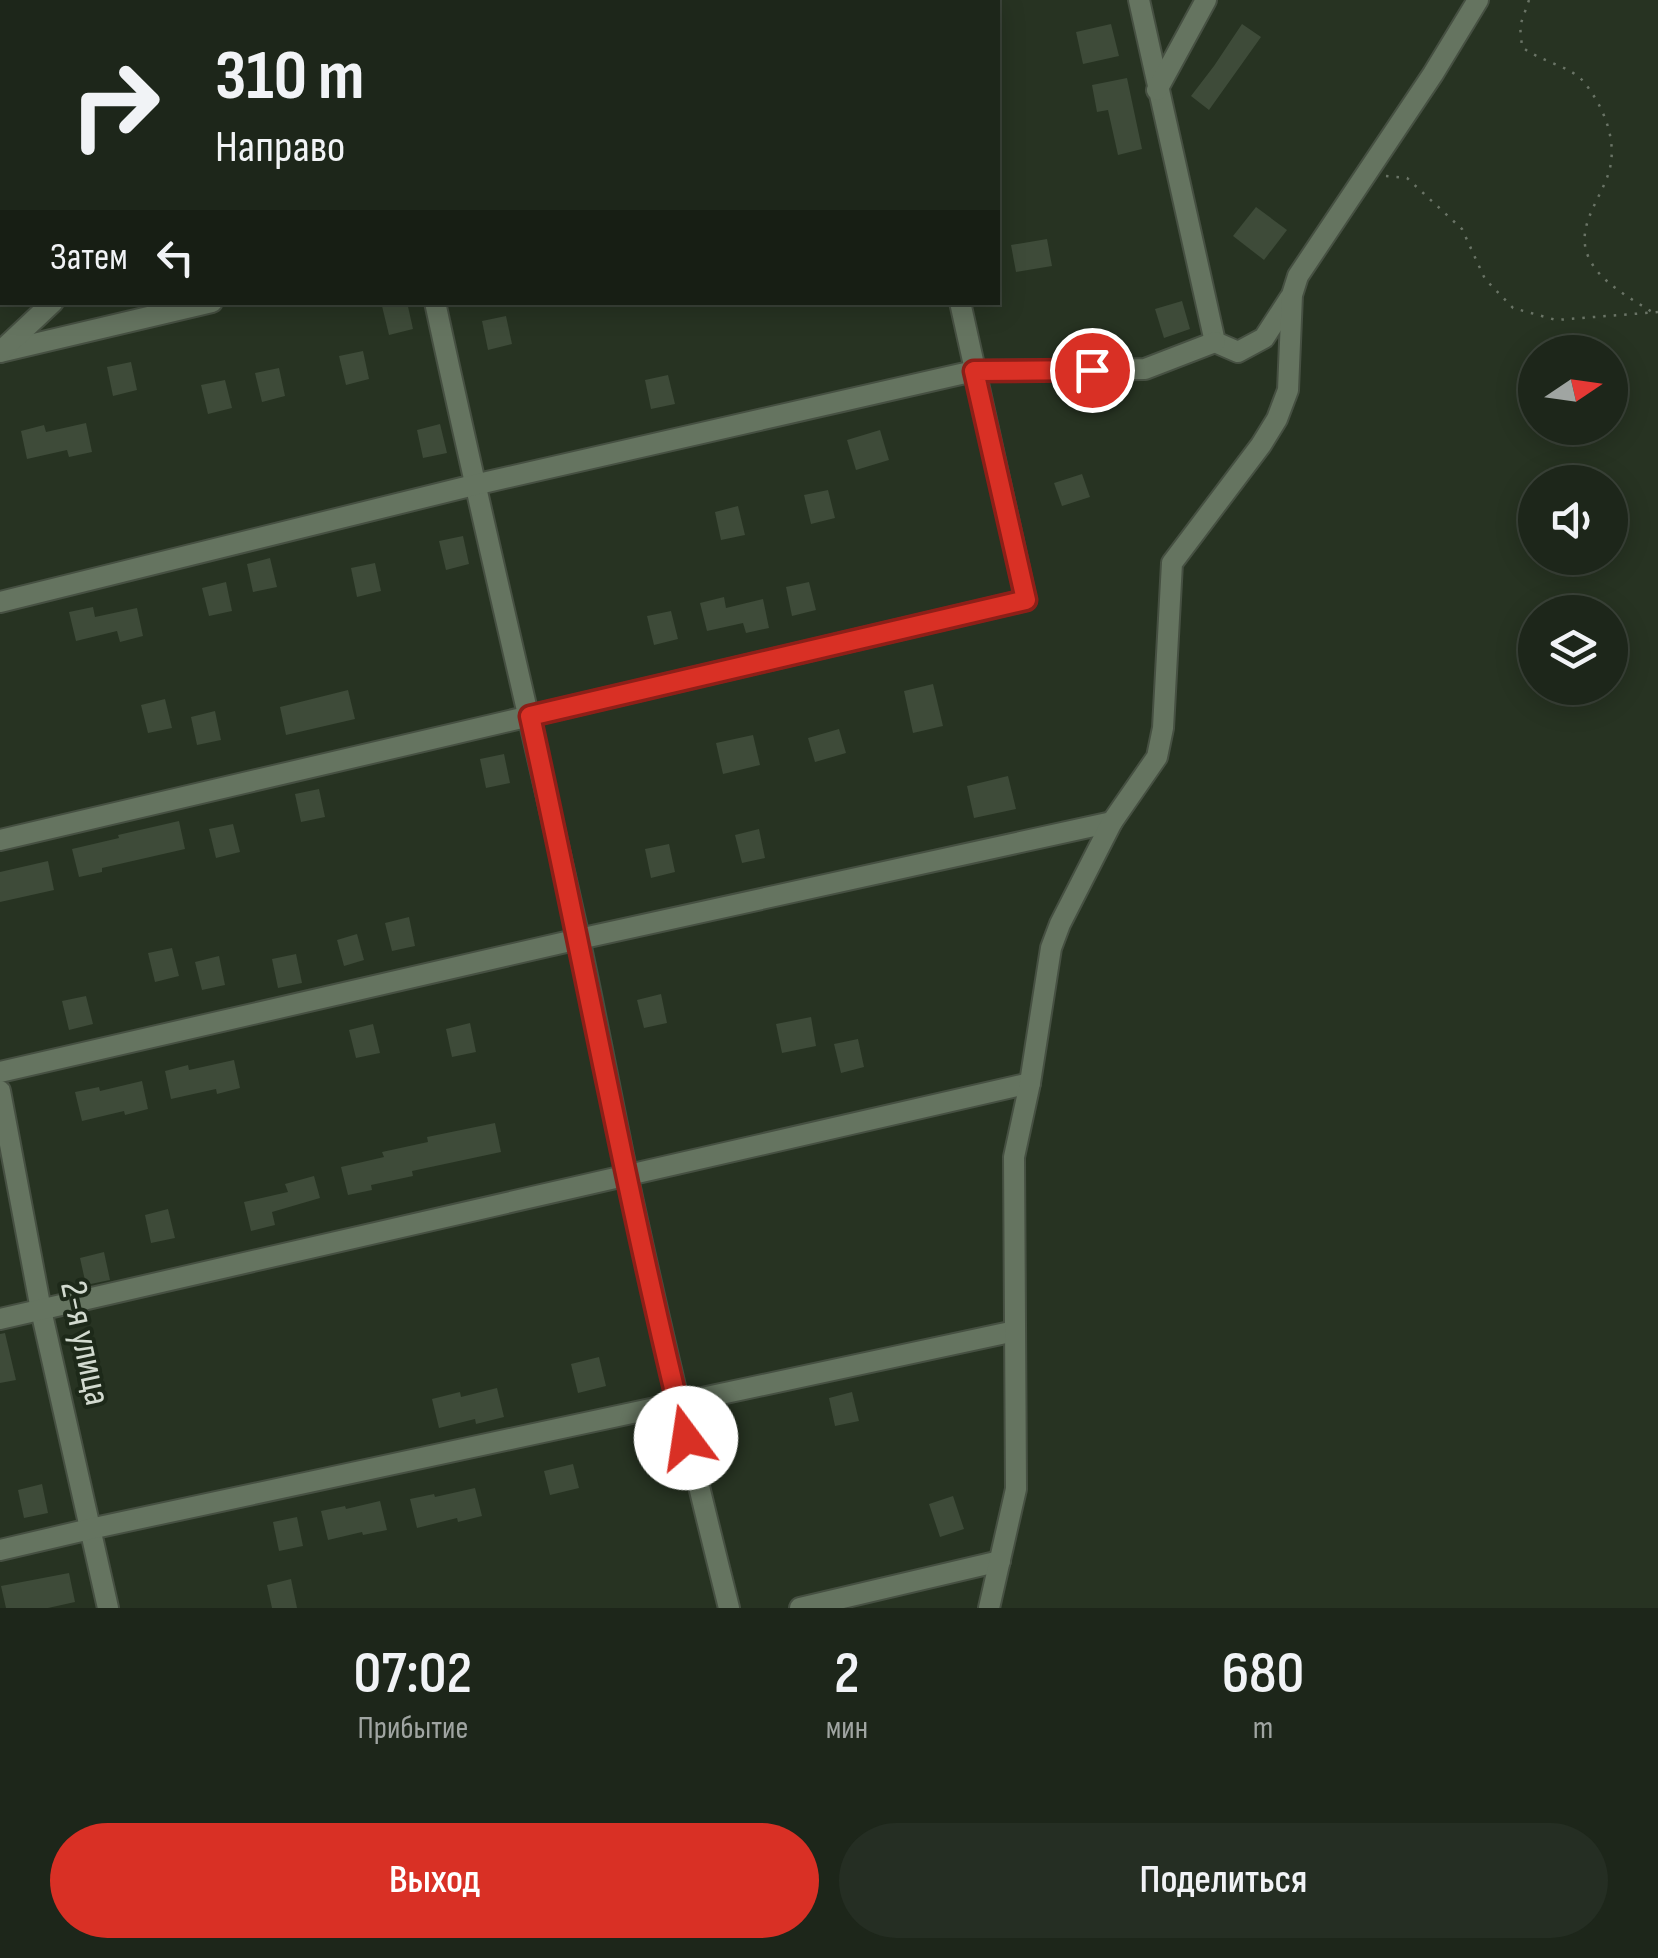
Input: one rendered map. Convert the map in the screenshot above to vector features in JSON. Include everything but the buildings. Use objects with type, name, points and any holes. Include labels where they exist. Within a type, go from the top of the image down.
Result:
[{"type":"street","points":[[1139,0],[1214,342]]},
{"type":"street","points":[[1158,90],[1206,0]]},
{"type":"street","points":[[988,1608],[1016,1490],[1014,1157],[1052,948],[1060,924],[1112,822],[1157,757],[1163,728],[1172,563],[1277,419],[1288,390],[1292,295],[1298,276],[1478,0]]},
{"type":"street","points":[[0,602],[474,485],[974,371],[1145,369],[1214,342],[1238,352],[1264,338],[1292,295]]},
{"type":"street","points":[[0,352],[50,305]]},
{"type":"street","points":[[0,352],[199,305]]},
{"type":"street","points":[[436,305],[530,716],[678,1403],[729,1608]]},
{"type":"street","points":[[0,840],[1026,600],[961,305]]},
{"type":"street","points":[[0,1072],[1112,822]]},
{"type":"street","points":[[0,1319],[1030,1083]]},
{"type":"street","name":"2-я улица","points":[[0,1091],[41,1310],[108,1608]]},
{"type":"street","points":[[0,1550],[1015,1332]]},
{"type":"street","points":[[800,1608],[1000,1561]]},
{"type":"path","points":[[1529,0],[1520,26],[1522,47],[1579,76],[1601,105],[1612,141],[1610,168],[1584,234],[1588,255],[1603,278],[1652,312]]},
{"type":"path","points":[[1365,178],[1407,178],[1462,229],[1484,279],[1513,308],[1556,320],[1658,312]]},
{"type":"route","points":[[686,1438],[530,716],[1026,600],[974,371],[1092,370]]}]
